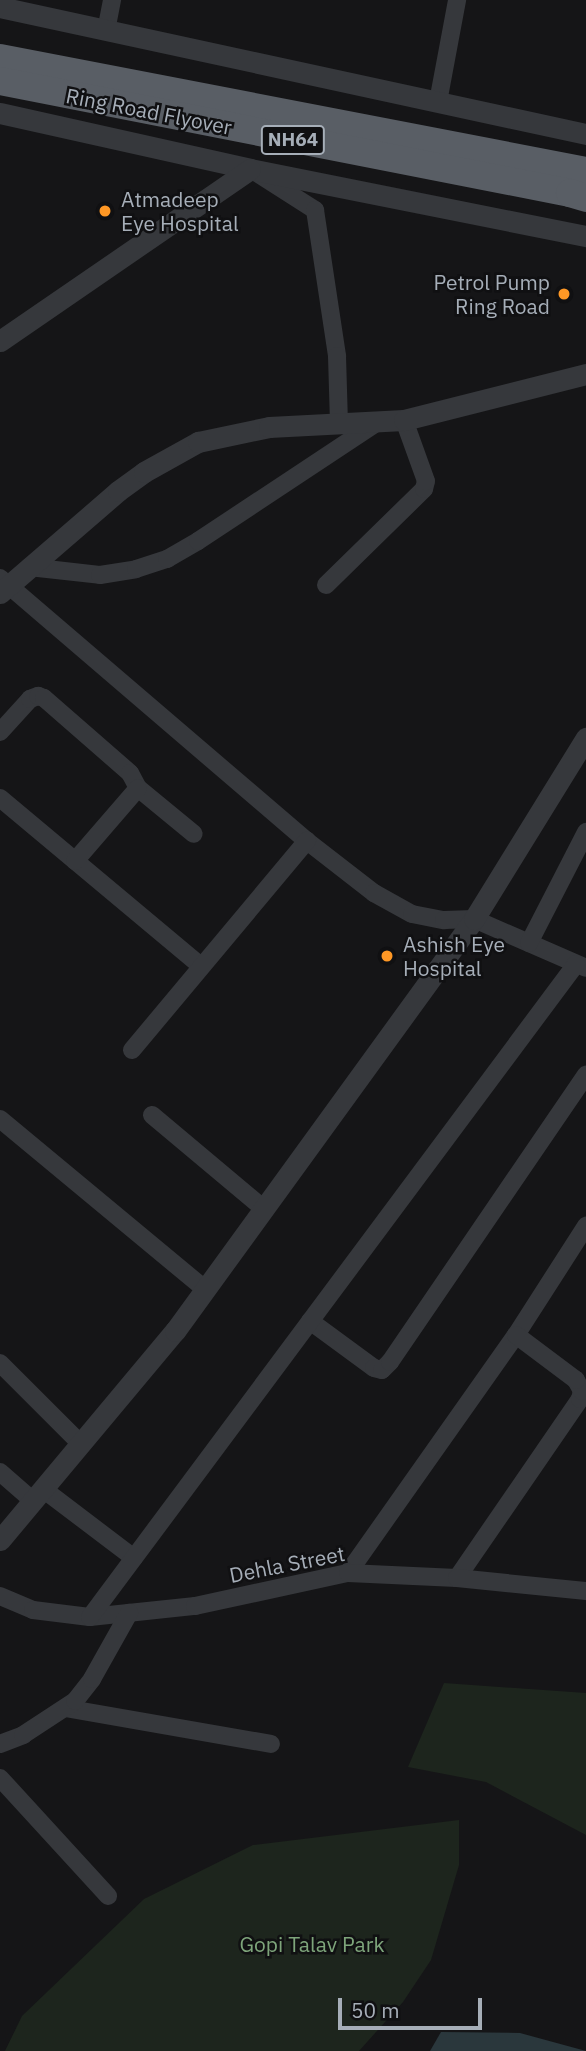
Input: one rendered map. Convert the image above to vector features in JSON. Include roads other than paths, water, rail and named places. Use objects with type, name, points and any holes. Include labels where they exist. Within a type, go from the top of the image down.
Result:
[{"type":"highway","name":"Ring Road Flyover","points":[[0,58],[586,171]]},
{"type":"highway","name":"Ring Road Flyover","points":[[0,81],[586,198]]},
{"type":"street","points":[[106,32],[112,0]]},
{"type":"street","points":[[438,102],[457,0]]},
{"type":"street","points":[[0,7],[586,134]]},
{"type":"street","points":[[0,113],[250,169],[586,236]]},
{"type":"street","points":[[0,341],[250,169]]},
{"type":"street","points":[[250,169],[315,210],[337,356],[339,423]]},
{"type":"street","points":[[90,1617],[310,1321],[581,966],[474,919],[444,920],[412,914],[374,893],[306,841],[3,586],[144,472],[198,442],[268,427],[404,420],[586,374]]},
{"type":"street","points":[[326,585],[424,489],[426,481],[404,420]]},
{"type":"street","points":[[29,567],[100,575],[136,569],[167,559],[378,422]]},
{"type":"street","points":[[0,732],[30,699],[38,696],[44,698],[130,773],[138,788],[194,834]]},
{"type":"street","points":[[0,1540],[175,1331],[474,919],[586,738]]},
{"type":"street","points":[[75,861],[138,788]]},
{"type":"street","points":[[0,798],[201,966]]},
{"type":"street","points":[[132,1050],[306,841]]},
{"type":"street","points":[[529,943],[584,843]]},
{"type":"street","points":[[310,1321],[374,1368],[382,1370],[586,1075]]},
{"type":"street","points":[[152,1115],[264,1209]]},
{"type":"street","points":[[0,1118],[205,1289]]},
{"type":"street","points":[[348,1573],[516,1335],[586,1226]]},
{"type":"street","points":[[457,1578],[583,1401],[582,1391],[576,1380],[516,1335]]},
{"type":"street","points":[[0,1363],[81,1444]]},
{"type":"street","points":[[0,1472],[134,1558]]},
{"type":"street","name":"Dehla Street","points":[[0,1597],[33,1610],[90,1617],[195,1606],[348,1573],[457,1578],[586,1591]]},
{"type":"street","points":[[0,1744],[23,1735],[65,1708],[92,1679],[129,1613]]},
{"type":"street","points":[[65,1708],[271,1744]]},
{"type":"street","points":[[0,1778],[108,1896]]},
{"type":"place","name":"Atmadeep Eye Hospital","points":[[105,211]]},
{"type":"place","name":"Petrol Pump Ring Road","points":[[564,294]]},
{"type":"place","name":"Ashish Eye Hospital","points":[[387,956]]},
{"type":"park label","name":"Gopi Talav Park","points":[[312,1944]]}]
